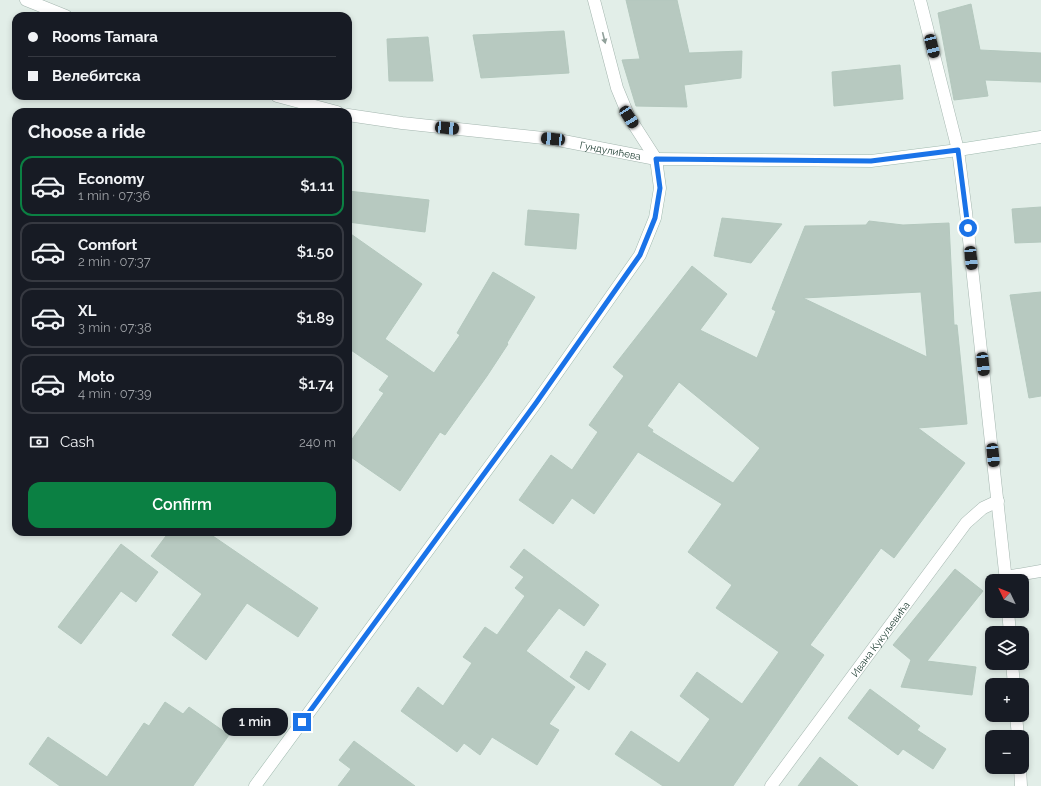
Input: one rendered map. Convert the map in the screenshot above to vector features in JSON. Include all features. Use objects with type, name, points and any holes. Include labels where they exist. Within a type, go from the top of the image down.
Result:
[{"type":"street","points":[[26,0],[56,12]]},
{"type":"street","points":[[255,786],[536,403],[640,255],[655,218],[660,188],[656,159],[629,117],[616,88],[594,0]]},
{"type":"street","points":[[920,0],[958,150],[1005,574]]},
{"type":"street","points":[[292,100],[323,108]]},
{"type":"street","name":"Гундулићева","points":[[352,116],[402,123],[553,139],[656,159],[871,161],[958,150],[1041,137]]},
{"type":"street","name":"Ивана Кукуљевића","points":[[771,786],[966,523],[983,508],[998,501]]},
{"type":"street","points":[[1028,574],[1041,571]]},
{"type":"street","points":[[1020,774],[1021,786]]},
{"type":"building","points":[[626,0],[677,0],[689,53],[742,51],[741,78],[684,85],[687,107],[636,106],[622,60],[640,59]]},
{"type":"building","points":[[971,4],[980,50],[1041,53],[1041,82],[985,80],[988,96],[954,100],[938,13]]},
{"type":"building","points":[[564,31],[569,73],[481,78],[473,35]]},
{"type":"building","points":[[428,37],[433,81],[389,81],[387,39]]},
{"type":"building","points":[[900,65],[903,99],[834,106],[832,72]]},
{"type":"building","points":[[352,191],[429,200],[425,232],[352,223]]},
{"type":"building","points":[[1041,207],[1041,242],[1015,243],[1012,209]]},
{"type":"building","points":[[528,210],[579,214],[576,249],[525,245]]},
{"type":"building","points":[[722,218],[782,224],[751,263],[714,256]]},
{"type":"building","points":[[869,221],[903,225],[949,223],[954,325],[957,325],[967,424],[918,428],[965,463],[894,558],[881,548],[810,645],[824,655],[733,786],[663,786],[615,754],[631,731],[679,763],[710,719],[680,696],[697,672],[742,704],[779,652],[716,608],[732,585],[688,552],[722,504],[638,452],[594,514],[572,498],[553,524],[519,500],[551,455],[572,470],[598,432],[589,425],[624,376],[613,367],[692,266],[727,294],[700,330],[757,358],[776,311],[772,309],[805,226],[866,225]],"holes":[[[921,292],[927,357],[803,298]],[[679,382],[760,448],[733,483],[652,432],[653,430],[647,426]]]},
{"type":"building","points":[[352,235],[422,284],[385,339],[434,373],[460,335],[457,333],[493,272],[535,297],[507,343],[508,344],[487,376],[445,435],[440,432],[400,491],[352,458],[352,439],[384,393],[379,390],[389,376],[352,351]]},
{"type":"building","points":[[1041,292],[1041,396],[1029,398],[1010,295]]},
{"type":"building","points":[[166,536],[213,536],[318,608],[298,637],[247,603],[206,660],[172,635],[202,594],[151,556]]},
{"type":"building","points":[[121,544],[158,572],[136,602],[121,591],[81,644],[58,627]]},
{"type":"building","points":[[524,549],[599,605],[584,626],[559,608],[526,651],[575,687],[549,724],[559,730],[537,765],[492,737],[480,755],[464,743],[457,752],[401,711],[418,687],[443,706],[472,663],[463,657],[485,627],[497,635],[525,596],[515,588],[524,577],[510,567]]},
{"type":"building","points":[[955,569],[983,591],[927,661],[976,667],[972,695],[901,687],[911,660],[893,645]]},
{"type":"building","points":[[586,651],[606,664],[589,690],[570,677]]},
{"type":"building","points":[[870,689],[920,726],[917,730],[946,749],[933,769],[903,749],[898,755],[848,718]]},
{"type":"building","points":[[165,702],[183,714],[189,707],[229,735],[193,786],[60,786],[29,764],[48,737],[107,777],[144,723],[149,726]]},
{"type":"building","points":[[354,741],[415,786],[338,786],[351,769],[339,760]]},
{"type":"building","points":[[820,757],[858,786],[798,786]]},
{"type":"route","points":[[302,722],[536,403],[640,255],[655,218],[660,188],[656,159],[871,161],[958,150],[968,228]]}]
